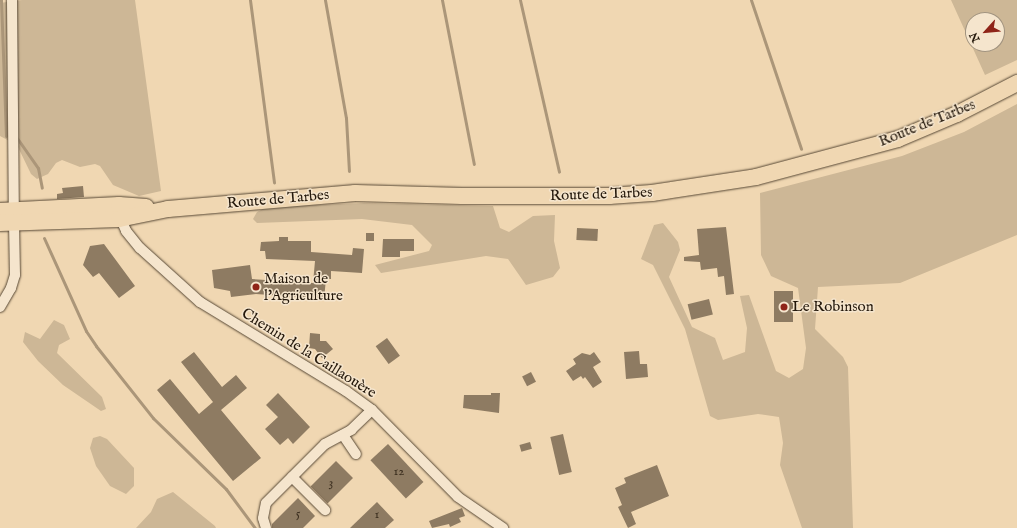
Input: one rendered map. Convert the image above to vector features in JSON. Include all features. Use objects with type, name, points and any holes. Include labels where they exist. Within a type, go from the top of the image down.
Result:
[{"type":"main road","name":"Route de Tarbes","points":[[7,217],[119,212],[356,193],[609,196],[699,187],[756,177],[898,139],[956,114],[1017,83]]},
{"type":"street","points":[[0,307],[3,295],[15,275],[7,217],[12,3]]},
{"type":"street","name":"Chemin de la Caillaouère","points":[[119,212],[140,248],[200,302],[346,391],[372,410],[458,497],[503,528]]},
{"type":"street","points":[[266,528],[263,518],[266,503],[325,444],[343,436],[372,410]]},
{"type":"street","points":[[343,436],[356,454]]},
{"type":"street","points":[[292,476],[325,510]]},
{"type":"shaded area","points":[[22,0],[135,0],[161,191],[139,196],[113,185],[100,166],[95,164],[80,167],[62,160],[56,163],[48,174],[37,179],[31,174],[17,145],[0,136],[0,3]]},
{"type":"shaded area","points":[[951,0],[1017,0],[1017,60],[985,75],[975,52],[1005,52],[1005,12],[965,12],[965,31]]},
{"type":"shaded area","points":[[1017,104],[1017,235],[900,283],[818,287],[815,329],[843,357],[848,367],[853,528],[802,528],[780,465],[783,443],[779,417],[758,414],[718,420],[710,416],[685,329],[653,265],[641,259],[654,225],[663,223],[678,242],[680,250],[669,277],[692,327],[715,338],[723,360],[745,352],[747,328],[740,296],[749,295],[776,371],[789,378],[803,369],[806,348],[798,288],[771,276],[761,255],[760,193],[902,156],[964,132]]},
{"type":"shaded area","points":[[364,203],[493,206],[500,228],[509,232],[533,216],[555,215],[554,241],[560,268],[553,277],[526,285],[508,259],[486,256],[381,273],[375,265],[429,251],[432,245],[412,225],[362,219],[257,223],[253,219],[257,212],[267,207]]},
{"type":"shaded area","points":[[54,320],[64,325],[70,339],[59,345],[57,353],[102,397],[106,409],[101,411],[63,385],[38,361],[23,342],[25,332],[40,339]]},
{"type":"shaded area","points":[[100,436],[107,439],[134,468],[134,486],[126,494],[110,486],[96,466],[90,448],[93,438]]},
{"type":"shaded area","points":[[173,492],[216,528],[136,528],[151,512],[157,499]]},
{"type":"building","points":[[83,186],[84,197],[57,199],[57,194],[63,193],[62,188]]},
{"type":"building","points":[[726,227],[734,294],[726,295],[724,276],[718,277],[717,268],[701,270],[700,262],[684,261],[684,257],[699,255],[697,229]]},
{"type":"building","points":[[577,228],[598,229],[597,241],[576,240]]},
{"type":"building","points":[[366,233],[374,233],[374,241],[366,241]]},
{"type":"building","points":[[279,237],[288,237],[288,241],[311,241],[311,252],[352,255],[353,248],[364,249],[362,273],[331,271],[331,279],[326,279],[324,299],[256,294],[231,297],[230,291],[214,288],[212,270],[250,265],[252,279],[313,283],[315,261],[266,259],[265,251],[260,251],[261,242],[279,241]]},
{"type":"building","points":[[383,239],[414,239],[414,251],[400,251],[400,257],[382,257]]},
{"type":"building","points":[[104,244],[135,286],[119,298],[99,273],[93,277],[83,265],[90,246]]},
{"type":"building","name":"Le Robinson","points":[[774,291],[793,291],[793,322],[774,322]]},
{"type":"building","points":[[709,299],[713,315],[692,320],[688,304]]},
{"type":"building","points":[[310,333],[320,334],[320,341],[326,341],[333,349],[322,358],[315,349],[309,348]]},
{"type":"building","points":[[387,338],[400,356],[389,364],[376,346]]},
{"type":"building","points":[[639,351],[640,364],[647,364],[648,377],[626,379],[624,352]]},
{"type":"building","points":[[194,352],[222,387],[236,375],[247,388],[221,410],[261,458],[233,481],[157,390],[170,379],[199,414],[213,402],[181,362]]},
{"type":"building","points":[[594,352],[601,362],[593,367],[602,382],[593,388],[585,377],[583,379],[581,376],[573,381],[566,371],[576,364],[573,359],[582,353],[590,355]]},
{"type":"building","points":[[531,372],[536,382],[527,386],[522,377]]},
{"type":"building","points":[[278,393],[310,427],[293,444],[288,438],[280,445],[265,429],[278,417],[266,405]]},
{"type":"building","points":[[491,393],[500,393],[499,413],[463,408],[464,395],[491,395]]},
{"type":"building","points":[[563,434],[572,472],[559,475],[550,437]]},
{"type":"building","points":[[530,442],[532,449],[521,452],[519,445]]},
{"type":"building","points":[[388,444],[423,482],[406,498],[370,460]]},
{"type":"building","points":[[336,461],[353,478],[328,503],[311,486]]},
{"type":"building","points":[[657,465],[669,496],[631,512],[636,524],[628,528],[618,507],[622,505],[615,488],[626,483],[624,478]]},
{"type":"building","points":[[298,498],[315,516],[303,528],[272,528],[272,524]]},
{"type":"building","points":[[377,502],[394,520],[385,528],[350,528]]},
{"type":"building","points":[[462,508],[465,516],[459,518],[461,522],[450,527],[449,524],[432,528],[429,521]]},
{"type":"waterway","points":[[1,0],[6,136]]},
{"type":"waterway","points":[[250,0],[274,182]]},
{"type":"waterway","points":[[325,0],[346,118],[349,171]]},
{"type":"waterway","points":[[442,0],[474,164]]},
{"type":"waterway","points":[[520,0],[559,172]]},
{"type":"waterway","points":[[751,0],[801,149]]},
{"type":"waterway","points":[[17,138],[38,168],[42,188]]},
{"type":"waterway","points":[[44,238],[86,331],[96,346],[153,418],[226,489],[255,528]]},
{"type":"place","name":"Maison de l'Agriculture","points":[[256,287]]},
{"type":"place","name":"Le Robinson","points":[[784,307]]}]
